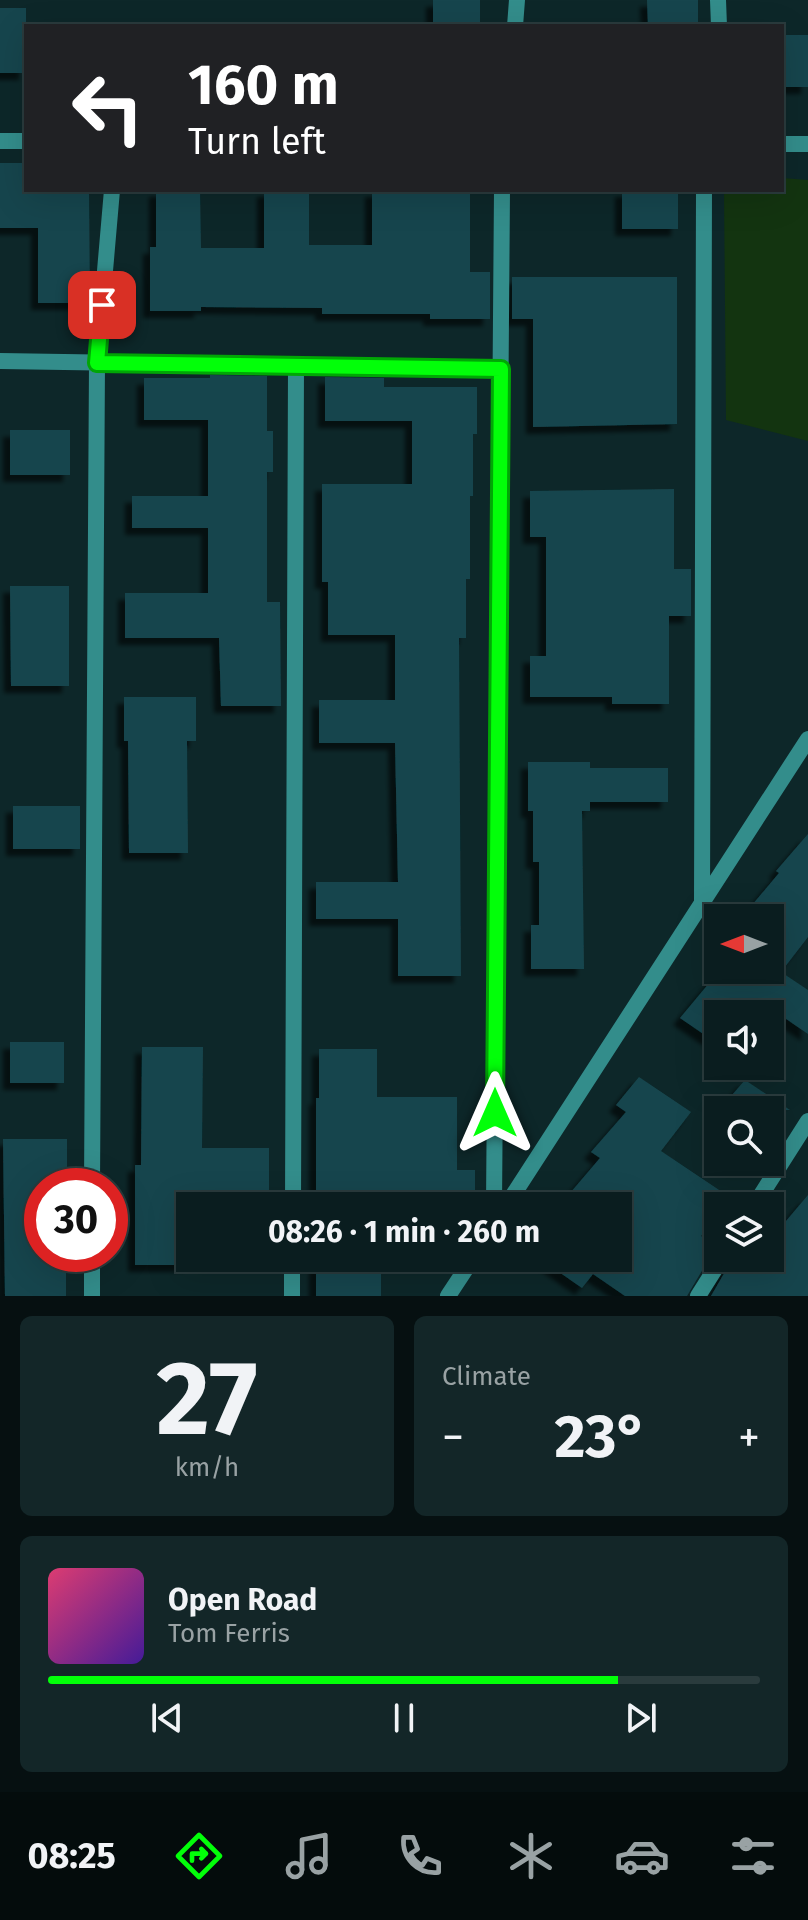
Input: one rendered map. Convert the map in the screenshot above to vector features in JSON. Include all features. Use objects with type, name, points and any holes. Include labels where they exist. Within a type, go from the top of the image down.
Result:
[{"type":"street","points":[[515,24],[517,0]]},
{"type":"street","points":[[718,0],[719,24]]},
{"type":"street","points":[[0,141],[24,141]]},
{"type":"street","points":[[784,144],[808,144]]},
{"type":"street","points":[[92,1168],[97,363],[112,192]]},
{"type":"street","points":[[494,1192],[502,192]]},
{"type":"street","points":[[702,903],[704,192]]},
{"type":"street","points":[[0,361],[501,369]]},
{"type":"street","points":[[293,1192],[296,366]]},
{"type":"street","points":[[515,1192],[808,739]]},
{"type":"street","points":[[763,1192],[808,1121]]},
{"type":"street","points":[[92,1272],[92,1296]]},
{"type":"street","points":[[292,1272],[292,1296]]},
{"type":"street","points":[[448,1296],[464,1272]]},
{"type":"street","points":[[698,1296],[713,1272]]},
{"type":"green space","points":[[784,178],[808,180],[808,441],[726,420],[724,192],[784,192]]},
{"type":"building","points":[[433,0],[480,0],[480,24],[433,24]]},
{"type":"building","points":[[647,0],[698,0],[698,24],[648,24]]},
{"type":"building","points":[[0,8],[26,8],[24,73],[0,73]]},
{"type":"building","points":[[784,35],[808,35],[808,87],[784,87]]},
{"type":"building","points":[[0,163],[24,163],[24,192],[89,192],[90,303],[38,303],[38,228],[0,228]]},
{"type":"building","points":[[156,192],[200,192],[201,248],[264,248],[264,192],[309,192],[309,245],[372,245],[372,192],[470,192],[470,272],[490,272],[490,319],[430,319],[430,314],[322,314],[322,308],[201,307],[201,311],[150,311],[150,247],[156,247]]},
{"type":"building","points":[[622,192],[678,192],[678,229],[622,229]]},
{"type":"building","points":[[512,277],[677,277],[677,424],[533,427],[533,319],[512,319]]},
{"type":"building","points":[[210,375],[267,376],[267,431],[273,431],[273,472],[267,472],[267,602],[280,602],[281,706],[221,706],[219,638],[125,638],[125,593],[208,593],[208,528],[132,528],[132,496],[208,496],[208,420],[144,420],[144,378],[210,378]]},
{"type":"building","points":[[325,377],[384,378],[384,387],[477,387],[477,434],[473,434],[473,496],[470,496],[470,579],[466,579],[466,638],[459,638],[461,976],[398,976],[398,919],[316,919],[316,882],[398,882],[395,743],[319,743],[319,700],[395,700],[395,635],[328,635],[328,582],[322,582],[322,484],[412,484],[412,421],[325,421]]},
{"type":"building","points":[[10,430],[70,430],[70,475],[10,475]]},
{"type":"building","points":[[674,489],[674,569],[691,569],[691,616],[669,616],[669,704],[612,704],[612,697],[530,697],[530,656],[546,656],[546,537],[530,537],[530,491]]},
{"type":"building","points":[[10,586],[69,586],[69,686],[11,686]]},
{"type":"building","points":[[124,697],[196,697],[196,741],[187,741],[188,853],[129,853],[128,741],[124,741]]},
{"type":"building","points":[[528,762],[590,762],[590,768],[668,768],[668,802],[590,802],[590,811],[582,811],[584,969],[531,969],[531,925],[539,925],[539,862],[533,862],[533,811],[528,811]]},
{"type":"building","points":[[13,806],[80,806],[80,849],[13,849]]},
{"type":"building","points":[[808,834],[808,937],[784,968],[784,904],[753,904],[779,873],[776,871]]},
{"type":"building","points":[[784,974],[808,990],[808,1034],[784,1017],[784,1000],[704,1000],[704,1034],[680,1018],[708,984],[784,984]]},
{"type":"building","points":[[10,1042],[64,1042],[64,1083],[10,1083]]},
{"type":"building","points":[[142,1047],[203,1047],[202,1148],[269,1148],[269,1192],[176,1192],[176,1265],[135,1265],[135,1165],[141,1165]]},
{"type":"building","points":[[319,1049],[377,1049],[377,1097],[457,1097],[457,1170],[475,1170],[475,1192],[316,1192],[316,1098],[319,1098]]},
{"type":"building","points":[[639,1077],[691,1112],[661,1151],[722,1192],[704,1192],[704,1232],[701,1236],[704,1238],[704,1267],[687,1296],[625,1296],[593,1274],[582,1288],[559,1272],[632,1272],[632,1192],[571,1192],[600,1158],[591,1152],[626,1112],[616,1105]]},
{"type":"building","points":[[745,1080],[769,1096],[731,1096]]},
{"type":"building","points":[[3,1139],[67,1139],[67,1168],[24,1168],[24,1272],[66,1272],[66,1296],[5,1296]]},
{"type":"building","points":[[808,1195],[808,1296],[711,1296],[725,1272],[784,1272],[784,1223]]},
{"type":"building","points":[[316,1272],[381,1272],[381,1296],[316,1296]]},
{"type":"route","points":[[102,305],[97,363],[501,369],[495,1113]]}]
